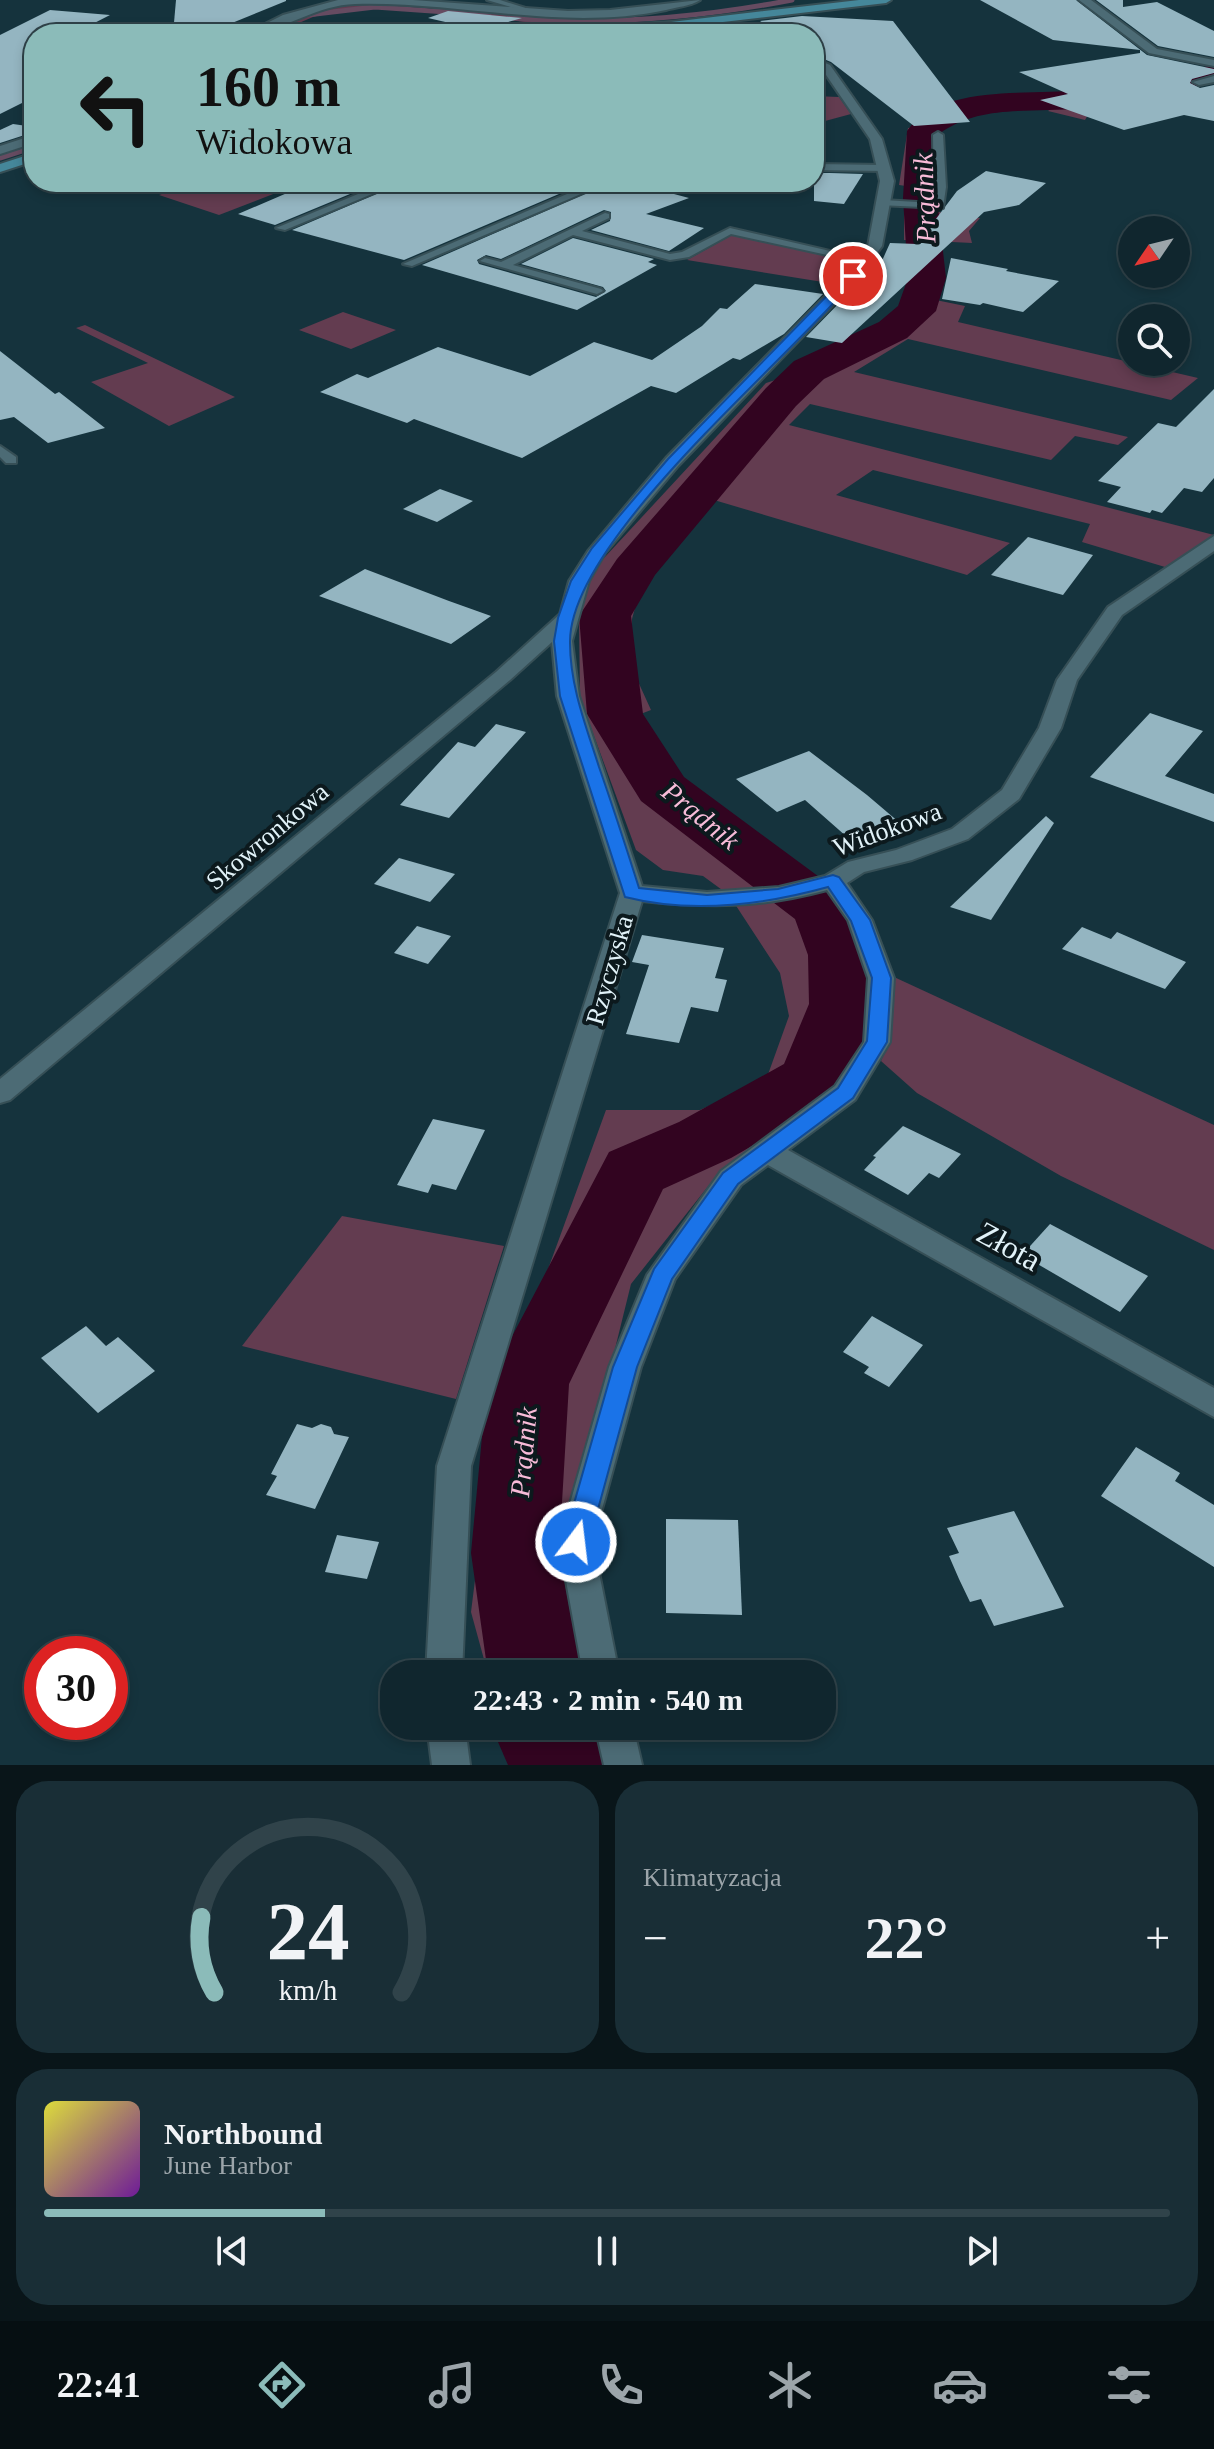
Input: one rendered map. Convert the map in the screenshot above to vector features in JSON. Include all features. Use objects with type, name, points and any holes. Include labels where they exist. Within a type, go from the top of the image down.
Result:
[{"type":"main road","points":[[680,24],[886,0]]},
{"type":"main road","points":[[0,168],[24,160]]},
{"type":"street","points":[[271,24],[353,1],[421,2],[528,10],[626,11],[695,0]]},
{"type":"street","points":[[1084,0],[1153,51],[1214,63]]},
{"type":"street","name":"Rzyczyska","points":[[445,1660],[454,1466],[632,893],[568,696],[562,641],[566,618],[579,581],[597,551],[672,462],[875,246],[887,181],[876,139],[824,66]]},
{"type":"street","points":[[1199,82],[1214,79]]},
{"type":"street","points":[[0,150],[24,142]]},
{"type":"street","name":"Widokowa","points":[[632,893],[707,900],[779,895],[825,883],[856,867],[904,855],[960,834],[1011,794],[1050,728],[1067,680],[1115,611],[1214,542]]},
{"type":"street","name":"Skowronkowa","points":[[0,1093],[503,676],[566,618]]},
{"type":"street","points":[[598,1660],[576,1542],[625,1367],[662,1275],[731,1178],[845,1093],[877,1042],[881,978],[860,920],[825,883]]},
{"type":"street","name":"Złota","points":[[767,1151],[1214,1404]]},
{"type":"street","points":[[448,1740],[451,1765]]},
{"type":"street","points":[[617,1740],[623,1765]]},
{"type":"lane","points":[[491,0],[528,10]]},
{"type":"lane","points":[[883,203],[939,206],[938,135]]},
{"type":"lane","points":[[824,167],[884,168]]},
{"type":"lane","points":[[281,228],[371,192]]},
{"type":"lane","points":[[408,264],[580,192]]},
{"type":"lane","points":[[502,266],[605,216]]},
{"type":"lane","points":[[572,232],[670,257],[685,255],[730,231],[864,260]]},
{"type":"lane","points":[[485,261],[597,291]]},
{"type":"lane","points":[[0,450],[11,460]]},
{"type":"shaded area","points":[[355,2],[601,16],[614,24],[538,24],[431,8],[389,6],[343,9],[297,24],[280,24],[310,11]]},
{"type":"shaded area","points":[[1060,95],[1097,99],[1085,120],[1048,111],[1056,105],[1027,104],[973,108],[944,120],[934,129],[929,144],[932,204],[903,202],[913,187],[899,185],[908,128],[967,106]]},
{"type":"shaded area","points":[[824,96],[839,97],[851,114],[824,121]]},
{"type":"shaded area","points":[[167,192],[278,192],[219,215],[159,195]]},
{"type":"shaded area","points":[[904,207],[980,218],[969,231],[972,243],[932,241],[930,267],[911,263],[911,240],[904,240]]},
{"type":"shaded area","points":[[732,235],[847,260],[829,283],[687,260]]},
{"type":"shaded area","points":[[919,274],[938,278],[931,299],[965,306],[958,322],[1118,359],[1118,376],[1198,378],[1171,400],[908,339],[854,372],[1128,437],[1118,445],[1075,436],[1051,460],[810,404],[789,425],[1214,535],[1165,567],[1082,542],[1090,524],[873,470],[836,495],[1010,543],[967,575],[714,500],[639,593],[632,619],[631,666],[651,710],[638,715],[651,753],[815,934],[845,1007],[842,1060],[802,1115],[717,1175],[631,1284],[560,1572],[576,1660],[484,1660],[471,1612],[496,1412],[606,1110],[700,1110],[766,1080],[789,1016],[780,973],[729,895],[703,876],[663,870],[636,850],[580,698],[579,621],[592,571],[766,383],[788,376],[900,319],[917,297],[906,292]]},
{"type":"shaded area","points":[[343,312],[396,330],[351,349],[299,330]]},
{"type":"shaded area","points":[[85,325],[235,397],[169,426],[91,382],[148,363],[76,328]]},
{"type":"shaded area","points":[[894,977],[1214,1125],[1214,1250],[1061,1176],[917,1093],[881,1061],[891,1037]]},
{"type":"shaded area","points":[[342,1216],[504,1246],[456,1399],[242,1346]]},
{"type":"shaded area","points":[[506,1740],[592,1740],[597,1765],[512,1765]]},
{"type":"building","points":[[176,0],[286,0],[230,24],[174,24]]},
{"type":"building","points":[[980,0],[1076,0],[1147,55],[1214,69],[1214,73],[1192,79],[1190,83],[1200,88],[1214,85],[1214,121],[1184,115],[1124,130],[1040,100],[1068,94],[1019,72],[1140,53],[1140,50],[1053,40]]},
{"type":"building","points":[[1096,0],[1123,0],[1123,7],[1157,2],[1214,31],[1214,57],[1158,46]]},
{"type":"building","points":[[50,10],[110,15],[92,24],[24,24],[24,102],[0,114],[0,35]]},
{"type":"building","points":[[448,11],[522,18],[501,24],[454,24],[428,18]]},
{"type":"building","points":[[802,16],[893,21],[970,122],[914,126],[824,59],[824,24],[765,24],[760,21]]},
{"type":"building","points":[[13,124],[24,126],[24,135],[0,143],[0,130]]},
{"type":"building","points":[[986,171],[1046,183],[1019,205],[984,212],[842,343],[806,337],[845,297],[851,298],[876,274],[890,243],[917,244],[957,191]]},
{"type":"building","points":[[824,173],[863,174],[844,204],[814,201],[814,192],[824,192]]},
{"type":"building","points":[[289,192],[355,192],[275,225],[238,214]]},
{"type":"building","points":[[381,192],[564,192],[404,260],[292,230]]},
{"type":"building","points":[[589,192],[666,192],[689,198],[646,214],[704,228],[669,251],[591,230],[610,221],[611,212],[604,210],[501,259],[486,255],[477,260],[479,264],[596,297],[606,291],[603,287],[521,264],[573,238],[654,259],[648,262],[657,265],[577,310],[422,265]]},
{"type":"building","points":[[951,258],[1059,281],[1023,312],[983,303],[942,299]]},
{"type":"building","points":[[755,284],[823,294],[784,334],[740,360],[733,358],[676,393],[651,386],[522,458],[414,419],[407,423],[320,392],[357,374],[368,378],[438,347],[530,376],[594,342],[652,360],[702,326],[720,308],[727,309]]},
{"type":"building","points":[[0,351],[105,428],[48,443],[14,417],[0,420]]},
{"type":"building","points":[[1214,389],[1214,478],[1202,492],[1184,488],[1162,513],[1107,502],[1121,487],[1098,481],[1158,423],[1176,427]]},
{"type":"building","points":[[440,489],[473,501],[437,522],[403,509]]},
{"type":"building","points":[[1028,537],[1093,555],[1063,595],[991,575]]},
{"type":"building","points":[[365,569],[491,616],[451,644],[319,596]]},
{"type":"building","points":[[1150,713],[1203,731],[1165,776],[1214,794],[1214,822],[1090,777]]},
{"type":"building","points":[[496,724],[526,732],[449,818],[400,805],[458,742],[475,747]]},
{"type":"building","points":[[809,751],[907,829],[869,843],[858,833],[847,837],[805,800],[777,812],[736,779]]},
{"type":"building","points":[[1046,816],[1054,823],[991,920],[950,907]]},
{"type":"building","points":[[399,858],[455,874],[430,902],[374,884]]},
{"type":"building","points":[[417,926],[451,936],[428,964],[394,953]]},
{"type":"building","points":[[1082,927],[1111,939],[1117,932],[1186,962],[1165,989],[1062,949]]},
{"type":"building","points":[[642,935],[724,948],[715,978],[727,980],[718,1012],[691,1007],[679,1043],[626,1034],[649,965],[632,962]]},
{"type":"building","points":[[433,1119],[485,1130],[456,1190],[432,1184],[428,1193],[397,1185]]},
{"type":"building","points":[[903,1126],[961,1154],[939,1178],[929,1173],[908,1195],[864,1170],[876,1157],[873,1156]]},
{"type":"building","points":[[1050,1224],[1148,1276],[1120,1312],[1022,1255]]},
{"type":"building","points":[[872,1316],[923,1345],[889,1387],[864,1373],[869,1367],[843,1352]]},
{"type":"building","points":[[86,1326],[106,1346],[118,1337],[155,1371],[98,1413],[41,1358]]},
{"type":"building","points":[[297,1424],[312,1428],[321,1424],[331,1427],[334,1434],[349,1437],[315,1509],[266,1495],[277,1476],[271,1474]]},
{"type":"building","points":[[1136,1447],[1180,1473],[1175,1481],[1214,1505],[1214,1567],[1101,1496]]},
{"type":"building","points":[[1014,1511],[1064,1607],[994,1626],[981,1599],[970,1602],[949,1556],[959,1553],[947,1528]]},
{"type":"building","points":[[666,1519],[738,1520],[742,1615],[666,1613]]},
{"type":"building","points":[[337,1535],[379,1542],[367,1579],[325,1572]]},
{"type":"waterway","points":[[509,18],[580,21],[651,19],[722,12],[792,0]]},
{"type":"waterway","points":[[307,15],[375,7],[489,15]]},
{"type":"waterway","points":[[286,24],[292,21]]},
{"type":"waterway","name":"Prądnik","points":[[533,1660],[515,1553],[528,1384],[635,1171],[705,1140],[813,1079],[842,1004],[840,955],[823,910],[662,789],[615,714],[605,616],[634,569],[781,397],[809,370],[893,330],[916,311],[927,278],[920,198],[923,131],[940,119],[978,106],[1081,99],[1214,74]]},
{"type":"waterway","points":[[0,158],[24,150]]},
{"type":"waterway","name":"Prądnik","points":[[546,1740],[557,1765]]},
{"type":"route","points":[[576,1542],[625,1367],[662,1275],[731,1178],[845,1093],[877,1042],[881,978],[860,920],[833,881],[779,895],[707,900],[632,893],[568,696],[562,641],[566,618],[579,581],[597,551],[672,462],[853,276]]}]
